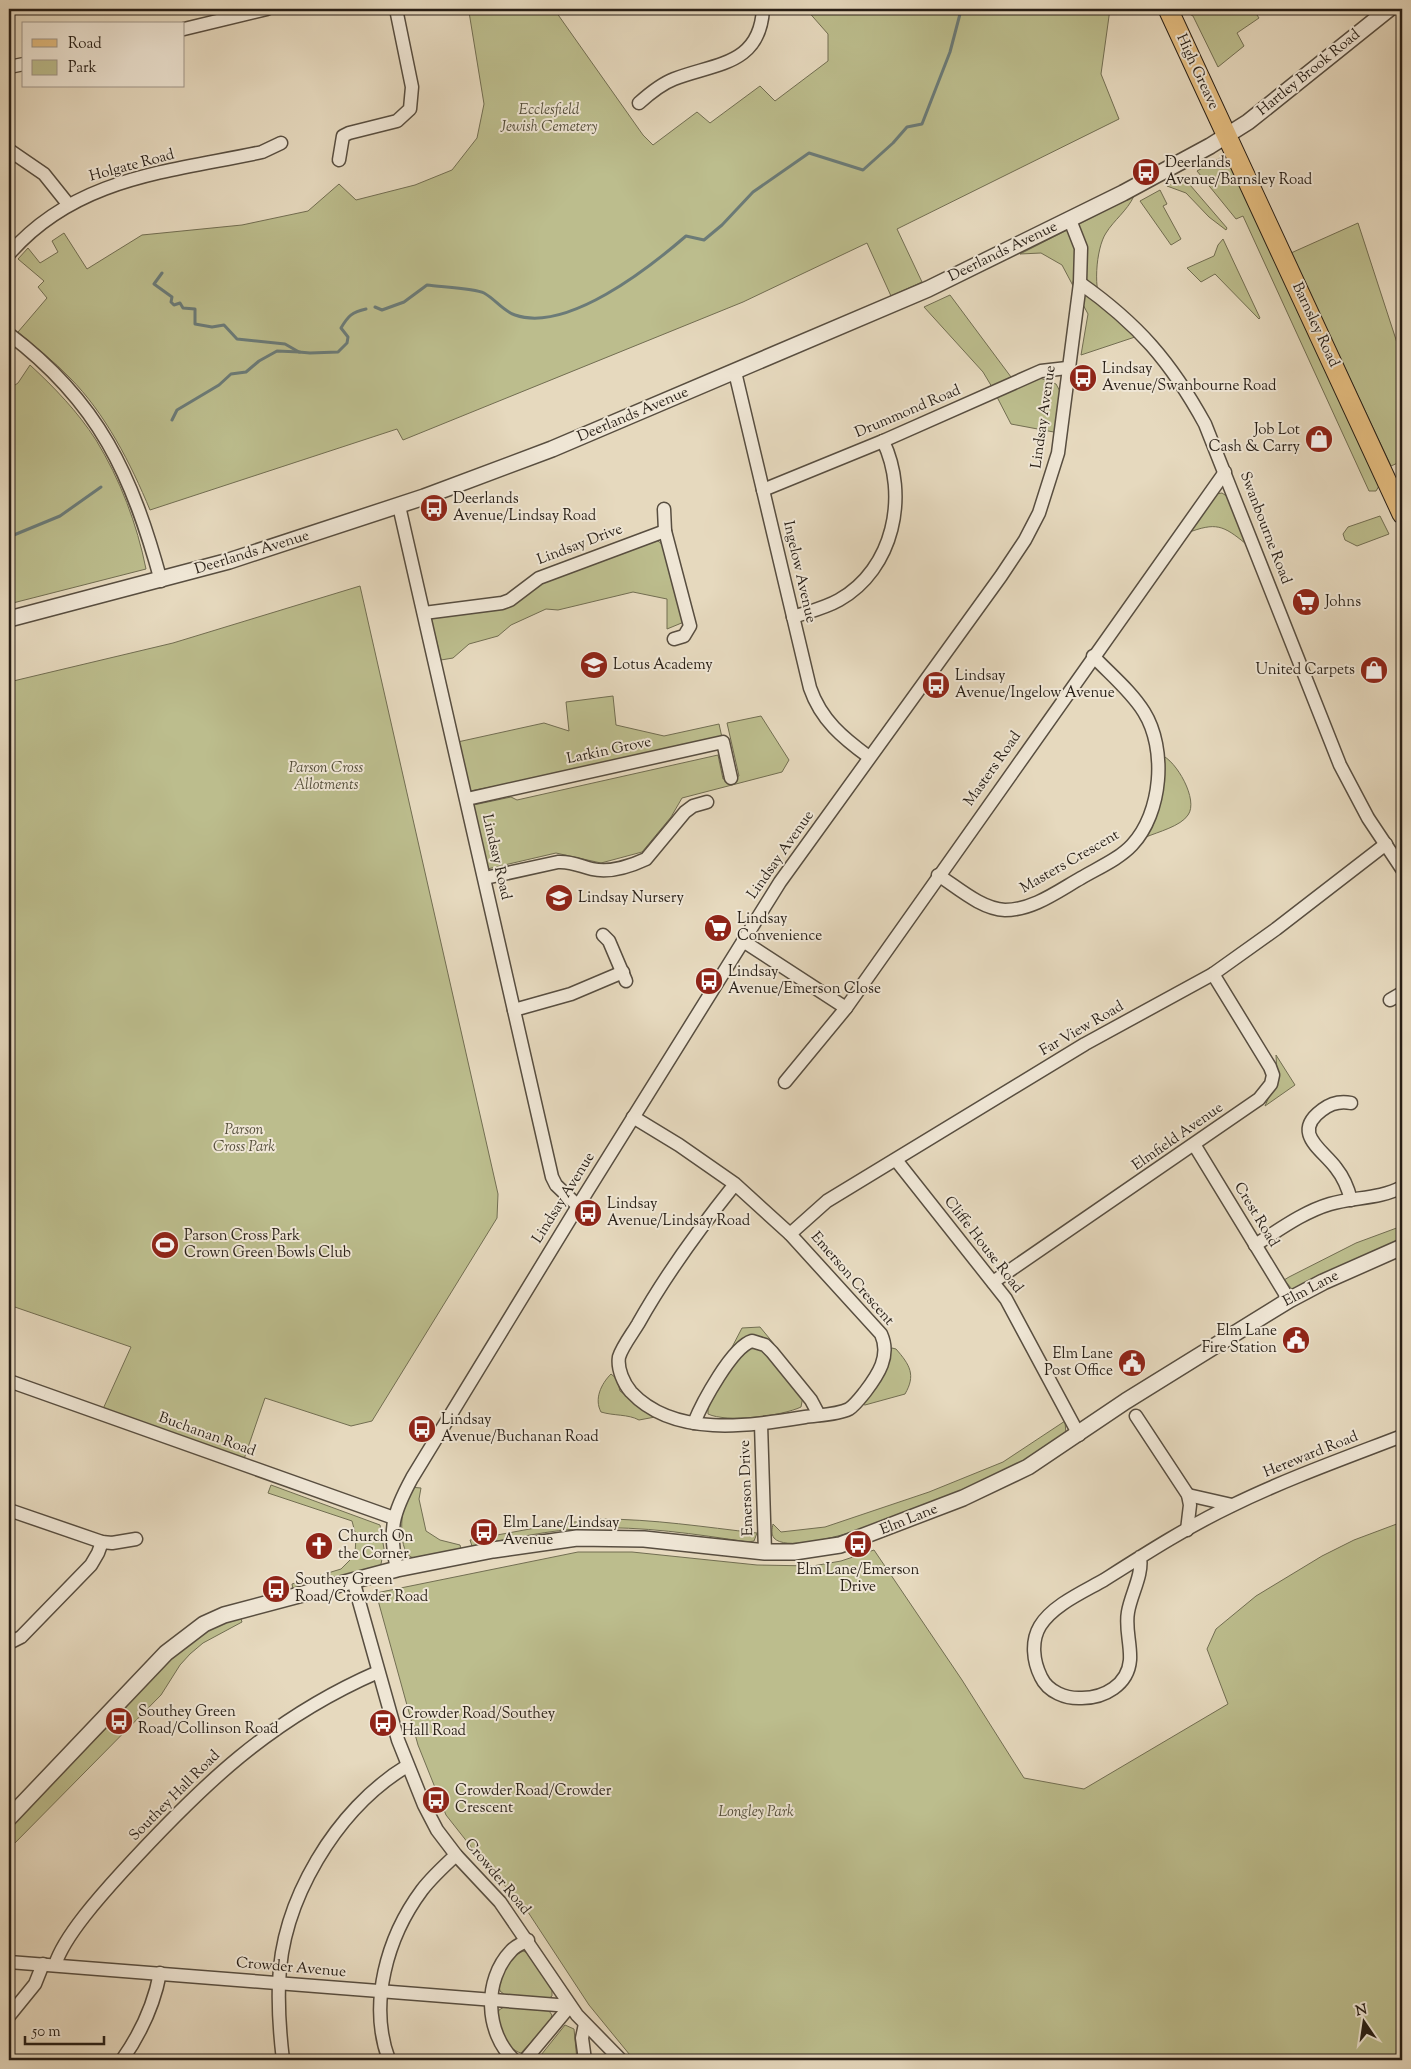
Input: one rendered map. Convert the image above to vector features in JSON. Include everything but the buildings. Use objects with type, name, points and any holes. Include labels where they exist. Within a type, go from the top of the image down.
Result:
[{"type":"main road","name":"High Greave","points":[[1168,9],[1227,136]]},
{"type":"main road","name":"Barnsley Road","points":[[1227,136],[1402,514]]},
{"type":"street","points":[[339,160],[343,136],[397,121],[410,109],[412,88],[396,9]]},
{"type":"street","points":[[639,103],[674,79],[734,60],[744,54],[760,31],[763,9]]},
{"type":"street","name":"Hartley Brook Road","points":[[1227,136],[1248,122],[1389,9]]},
{"type":"street","points":[[185,29],[261,10]]},
{"type":"street","points":[[9,68],[22,65]]},
{"type":"street","name":"Deerlands Avenue","points":[[9,619],[161,581],[399,506],[552,449],[928,289],[1070,220],[1227,136]]},
{"type":"street","name":"Holgate Road","points":[[9,254],[42,222],[68,204],[116,184],[262,152],[281,143]]},
{"type":"street","points":[[9,150],[44,174],[68,204]]},
{"type":"street","name":"Lindsay Avenue","points":[[397,1569],[391,1532],[394,1518],[412,1478],[578,1206],[780,882],[1001,576],[1025,540],[1039,513],[1058,453],[1080,283],[1081,248],[1070,220]]},
{"type":"street","name":"Swanbourne Road","points":[[1080,283],[1126,319],[1167,363],[1205,424],[1340,765],[1402,869]]},
{"type":"street","points":[[9,334],[69,389],[102,431],[117,458],[146,528],[161,581]]},
{"type":"street","name":"Drummond Road","points":[[762,490],[883,441],[1041,371],[1068,368]]},
{"type":"street","name":"Ingelow Avenue","points":[[735,372],[814,701],[831,726],[844,739],[869,757]]},
{"type":"street","points":[[793,617],[839,600],[853,590],[875,566],[890,538],[896,504],[892,467],[883,441]]},
{"type":"street","name":"Masters Road","points":[[785,1082],[846,1008],[938,875],[1225,472]]},
{"type":"street","name":"Lindsay Road","points":[[399,506],[552,1177],[556,1185],[578,1206]]},
{"type":"street","points":[[664,509],[665,531],[690,626],[684,636],[674,639]]},
{"type":"street","name":"Lindsay Drive","points":[[424,613],[502,603],[510,600],[539,578],[665,531]]},
{"type":"street","name":"Masters Crescent","points":[[938,875],[987,906],[1004,910],[1024,908],[1040,901],[1108,862],[1132,845],[1154,804],[1158,785],[1155,742],[1144,711],[1093,656]]},
{"type":"street","name":"Larkin Grove","points":[[467,799],[723,742],[731,778]]},
{"type":"street","points":[[484,878],[567,861],[605,870],[639,862],[646,859],[685,812],[693,806],[707,802]]},
{"type":"street","name":"Far View Road","points":[[790,1234],[827,1201],[1085,1044],[1213,974],[1276,929],[1386,844]]},
{"type":"street","points":[[514,1010],[625,976],[609,941],[603,935]]},
{"type":"street","points":[[743,941],[846,1008]]},
{"type":"street","name":"Elmfield Avenue","points":[[993,1282],[1195,1146],[1267,1092],[1273,1075],[1270,1067],[1213,974]]},
{"type":"street","points":[[1390,1000],[1402,993]]},
{"type":"street","points":[[1351,1103],[1335,1104],[1325,1108],[1311,1120],[1309,1129],[1311,1140],[1316,1149],[1327,1158],[1343,1178],[1351,1200]]},
{"type":"street","name":"Emerson Crescent","points":[[633,1117],[679,1145],[735,1184],[790,1234],[874,1324],[884,1341],[885,1352],[880,1371],[850,1408],[761,1424],[694,1423],[672,1418],[634,1395],[626,1386],[621,1375],[620,1357],[663,1279],[692,1237],[735,1184]]},
{"type":"street","name":"Crest Road","points":[[1195,1146],[1289,1300]]},
{"type":"street","name":"Cliffe House Road","points":[[896,1160],[1006,1299],[1079,1435]]},
{"type":"street","points":[[1255,1245],[1312,1211],[1351,1200],[1376,1196],[1402,1187]]},
{"type":"street","name":"Elm Lane","points":[[9,1818],[146,1673],[185,1636],[204,1624],[224,1615],[397,1569],[493,1550],[577,1538],[644,1539],[765,1552],[818,1550],[868,1536],[994,1484],[1028,1467],[1079,1435],[1125,1402],[1289,1300],[1323,1282],[1402,1247]]},
{"type":"street","points":[[694,1423],[701,1406],[739,1348],[752,1341],[765,1345],[772,1352],[810,1400],[819,1415]]},
{"type":"street","name":"Buchanan Road","points":[[9,1381],[394,1518]]},
{"type":"street","points":[[1136,1416],[1188,1495],[1190,1505],[1187,1530]]},
{"type":"street","name":"Emerson Drive","points":[[761,1424],[765,1552]]},
{"type":"street","name":"Hereward Road","points":[[1140,1557],[1140,1571],[1134,1584],[1127,1618],[1130,1661],[1126,1673],[1113,1690],[1104,1696],[1081,1698],[1058,1693],[1041,1677],[1034,1645],[1040,1625],[1056,1609],[1140,1557],[1232,1505],[1402,1436]]},
{"type":"street","points":[[1188,1495],[1232,1505]]},
{"type":"street","points":[[9,1510],[102,1542],[112,1543],[136,1539]]},
{"type":"street","points":[[10,1646],[21,1637],[91,1564],[102,1542]]},
{"type":"street","name":"Crowder Road","points":[[353,1580],[378,1672],[407,1766],[437,1830],[456,1855],[500,1902],[528,1940],[570,2006],[621,2060]]},
{"type":"street","name":"Southey Hall Road","points":[[9,2016],[62,1950],[106,1890],[213,1778],[240,1754],[307,1708],[344,1687],[378,1672]]},
{"type":"street","points":[[283,2060],[279,1983],[287,1935],[307,1880],[321,1852],[350,1812],[367,1794],[407,1766]]},
{"type":"street","points":[[389,2060],[380,2012],[381,1992],[386,1968],[399,1929],[421,1891],[456,1855]]},
{"type":"street","points":[[514,2060],[498,2039],[492,2020],[493,1985],[512,1950],[528,1940]]},
{"type":"street","name":"Crowder Avenue","points":[[9,1962],[570,2006]]},
{"type":"street","points":[[122,2060],[133,2045],[150,2010],[160,1973]]},
{"type":"street","points":[[525,2060],[570,2006]]},
{"type":"street","points":[[585,2024],[582,2038],[585,2060]]},
{"type":"green space","name":"Ecclesfield Jewish Cemetery","points":[[475,9],[554,9],[643,135],[653,145],[697,112],[710,123],[760,86],[775,101],[828,61],[828,34],[806,9],[1110,9],[1101,74],[1119,119],[897,229],[922,282],[891,296],[867,243],[743,302],[403,440],[397,429],[150,510],[126,457],[95,407],[64,372],[18,332],[47,298],[38,287],[44,281],[18,259],[28,248],[40,263],[58,252],[52,241],[64,233],[87,269],[142,235],[242,225],[308,211],[339,184],[356,200],[415,185],[452,170],[477,138],[484,104],[469,12]]},
{"type":"green space","points":[[1181,9],[1253,9],[1259,18],[1237,33],[1244,46],[1218,67],[1193,16]]},
{"type":"green space","points":[[1220,158],[1225,160],[1223,162],[1225,166],[1231,165],[1379,486],[1376,491],[1369,491],[1243,216],[1236,219],[1197,171]]},
{"type":"green space","points":[[1184,178],[1227,228],[1226,230],[1209,217],[1186,193],[1167,186]]},
{"type":"green space","points":[[1160,190],[1167,204],[1163,206],[1181,239],[1171,245],[1140,201]]},
{"type":"green space","points":[[1134,196],[1106,233],[1098,259],[1097,282],[1100,301],[1104,308],[1135,337],[1081,355],[1088,314],[1062,265],[1041,253],[1020,254]]},
{"type":"green space","points":[[1358,223],[1402,358],[1402,461],[1391,466],[1291,253]]},
{"type":"green space","points":[[1223,239],[1259,319],[1215,274],[1201,282],[1187,268],[1214,256],[1218,245]]},
{"type":"green space","points":[[950,295],[1011,377],[992,387],[983,372],[924,307]]},
{"type":"green space","points":[[30,365],[74,410],[105,455],[127,502],[138,535],[146,569],[9,604],[9,389],[18,383]]},
{"type":"green space","points":[[1040,378],[1056,384],[1062,395],[1059,433],[1011,424],[997,397]]},
{"type":"green space","points":[[1222,493],[1228,497],[1246,544],[1225,529],[1219,527],[1205,527],[1187,533],[1216,494]]},
{"type":"green space","points":[[1380,516],[1389,534],[1357,546],[1345,540],[1343,534],[1348,527]]},
{"type":"green space","points":[[657,540],[664,546],[684,622],[667,629],[667,599],[633,592],[558,610],[546,609],[511,625],[498,636],[469,644],[453,658],[441,660],[431,618],[475,611],[545,581]]},
{"type":"green space","name":"Parson Cross Park","points":[[360,586],[498,1194],[497,1218],[372,1421],[351,1426],[265,1398],[244,1459],[103,1409],[131,1347],[9,1305],[9,682],[173,643]]},
{"type":"green space","points":[[613,696],[616,725],[664,736],[719,724],[723,742],[465,792],[453,743],[544,723],[569,731],[566,702]]},
{"type":"green space","points":[[761,716],[789,760],[782,772],[682,798],[671,817],[642,852],[601,863],[556,853],[483,870],[469,806],[511,797],[517,800],[718,755],[723,779],[739,776],[727,723]]},
{"type":"green space","points":[[1161,755],[1167,758],[1179,772],[1191,800],[1191,808],[1185,819],[1146,837]]},
{"type":"green space","points":[[1276,1055],[1295,1085],[1265,1106],[1277,1078]]},
{"type":"green space","points":[[1402,1226],[1402,1241],[1300,1287],[1292,1289],[1284,1280],[1356,1243]]},
{"type":"green space","points":[[760,1327],[774,1344],[762,1339],[730,1351],[742,1328]]},
{"type":"green space","points":[[752,1347],[761,1349],[803,1396],[801,1407],[768,1416],[728,1418],[708,1414],[708,1404],[741,1354]]},
{"type":"green space","points":[[892,1348],[896,1349],[901,1355],[910,1370],[910,1381],[905,1394],[865,1405],[862,1404]]},
{"type":"green space","points":[[611,1374],[617,1379],[620,1391],[655,1417],[639,1420],[601,1412],[598,1397],[604,1382]]},
{"type":"green space","points":[[1065,1421],[1066,1435],[1059,1440],[1000,1474],[939,1502],[874,1525],[811,1542],[788,1543],[773,1536],[773,1524],[781,1532],[825,1527],[929,1492],[1003,1462]]},
{"type":"green space","points":[[271,1485],[380,1525],[384,1549],[379,1574],[294,1595],[292,1584],[341,1569],[355,1555],[356,1536],[352,1521],[268,1493]]},
{"type":"green space","points":[[409,1487],[421,1488],[419,1499],[426,1531],[440,1540],[460,1545],[461,1549],[421,1558],[411,1557],[406,1552],[403,1545],[402,1524],[404,1502]]},
{"type":"green space","points":[[601,1519],[659,1522],[757,1533],[754,1541],[748,1542],[648,1529],[588,1528],[544,1533],[472,1546],[470,1540],[557,1524]]},
{"type":"green space","name":"Longley Park","points":[[1402,1522],[1402,2060],[634,2060],[589,2005],[526,1909],[483,1862],[446,1815],[418,1745],[376,1593],[578,1552],[632,1552],[757,1565],[813,1566],[841,1561],[874,1550],[962,1680],[1024,1778],[1084,1789],[1228,1704],[1207,1649],[1216,1629],[1256,1596],[1322,1556],[1354,1540]]},
{"type":"green space","points":[[240,1616],[242,1622],[203,1643],[190,1654],[180,1665],[161,1695],[9,1849],[9,1828],[124,1710],[148,1678],[200,1634]]},
{"type":"green space","points":[[523,1951],[528,1953],[552,1990],[552,1996],[548,1999],[505,1995],[500,1991],[499,1985],[502,1973],[509,1962]]},
{"type":"green space","points":[[504,2007],[549,2011],[552,2015],[550,2021],[521,2053],[511,2047],[500,2029],[498,2015],[499,2010]]},
{"type":"green space","points":[[565,2025],[574,2029],[577,2060],[537,2060]]},
{"type":"waterway","points":[[375,307],[382,310],[404,302],[427,285],[479,291],[515,315],[536,318],[558,315],[582,306],[629,280],[686,236],[704,240],[722,225],[753,192],[809,153],[863,170],[893,143],[907,127],[922,124],[950,52],[960,14],[965,9]]},
{"type":"waterway","points":[[162,273],[154,284],[172,297],[171,302],[174,305],[180,303],[183,308],[195,309],[195,324],[212,327],[224,325],[237,339],[285,344],[299,352],[338,352],[347,343],[348,337],[341,328],[354,313],[366,309]]},
{"type":"waterway","points":[[172,420],[177,410],[219,385],[231,374],[246,372],[259,361],[277,351],[300,352]]},
{"type":"waterway","points":[[9,537],[60,516],[101,487]]},
{"type":"place","name":"Deerlands Avenue/Barnsley Road","points":[[1146,172]]},
{"type":"place","name":"Lindsay Avenue/Swanbourne Road","points":[[1083,378]]},
{"type":"place","name":"Job Lot Cash & Carry","points":[[1319,439]]},
{"type":"place","name":"Deerlands Avenue/Lindsay Road","points":[[434,508]]},
{"type":"place","name":"Johns","points":[[1306,602]]},
{"type":"place","name":"Lotus Academy","points":[[594,665]]},
{"type":"place","name":"United Carpets","points":[[1374,670]]},
{"type":"place","name":"Lindsay Avenue/Ingelow Avenue","points":[[936,685]]},
{"type":"place","name":"Lindsay Nursery","points":[[559,898]]},
{"type":"place","name":"Lindsay Convenience","points":[[718,928]]},
{"type":"place","name":"Lindsay Avenue/Emerson Close","points":[[709,981]]},
{"type":"place","name":"Lindsay Avenue/Lindsay Road","points":[[588,1213]]},
{"type":"place","name":"Parson Cross Park Crown Green Bowls Club","points":[[165,1245]]},
{"type":"place","name":"Elm Lane Fire Station","points":[[1296,1340]]},
{"type":"place","name":"Elm Lane Post Office","points":[[1132,1363]]},
{"type":"place","name":"Lindsay Avenue/Buchanan Road","points":[[422,1429]]},
{"type":"place","name":"Elm Lane/Lindsay Avenue","points":[[484,1532]]},
{"type":"place","name":"Elm Lane/Emerson Drive","points":[[858,1544]]},
{"type":"place","name":"Church On the Corner","points":[[319,1546]]},
{"type":"place","name":"Southey Green Road/Crowder Road","points":[[276,1589]]},
{"type":"place","name":"Southey Green Road/Collinson Road","points":[[119,1721]]},
{"type":"place","name":"Crowder Road/Southey Hall Road","points":[[383,1723]]},
{"type":"place","name":"Crowder Road/Crowder Crescent","points":[[436,1800]]},
{"type":"park label","name":"Parson Cross Allotments","points":[[326,776]]}]
